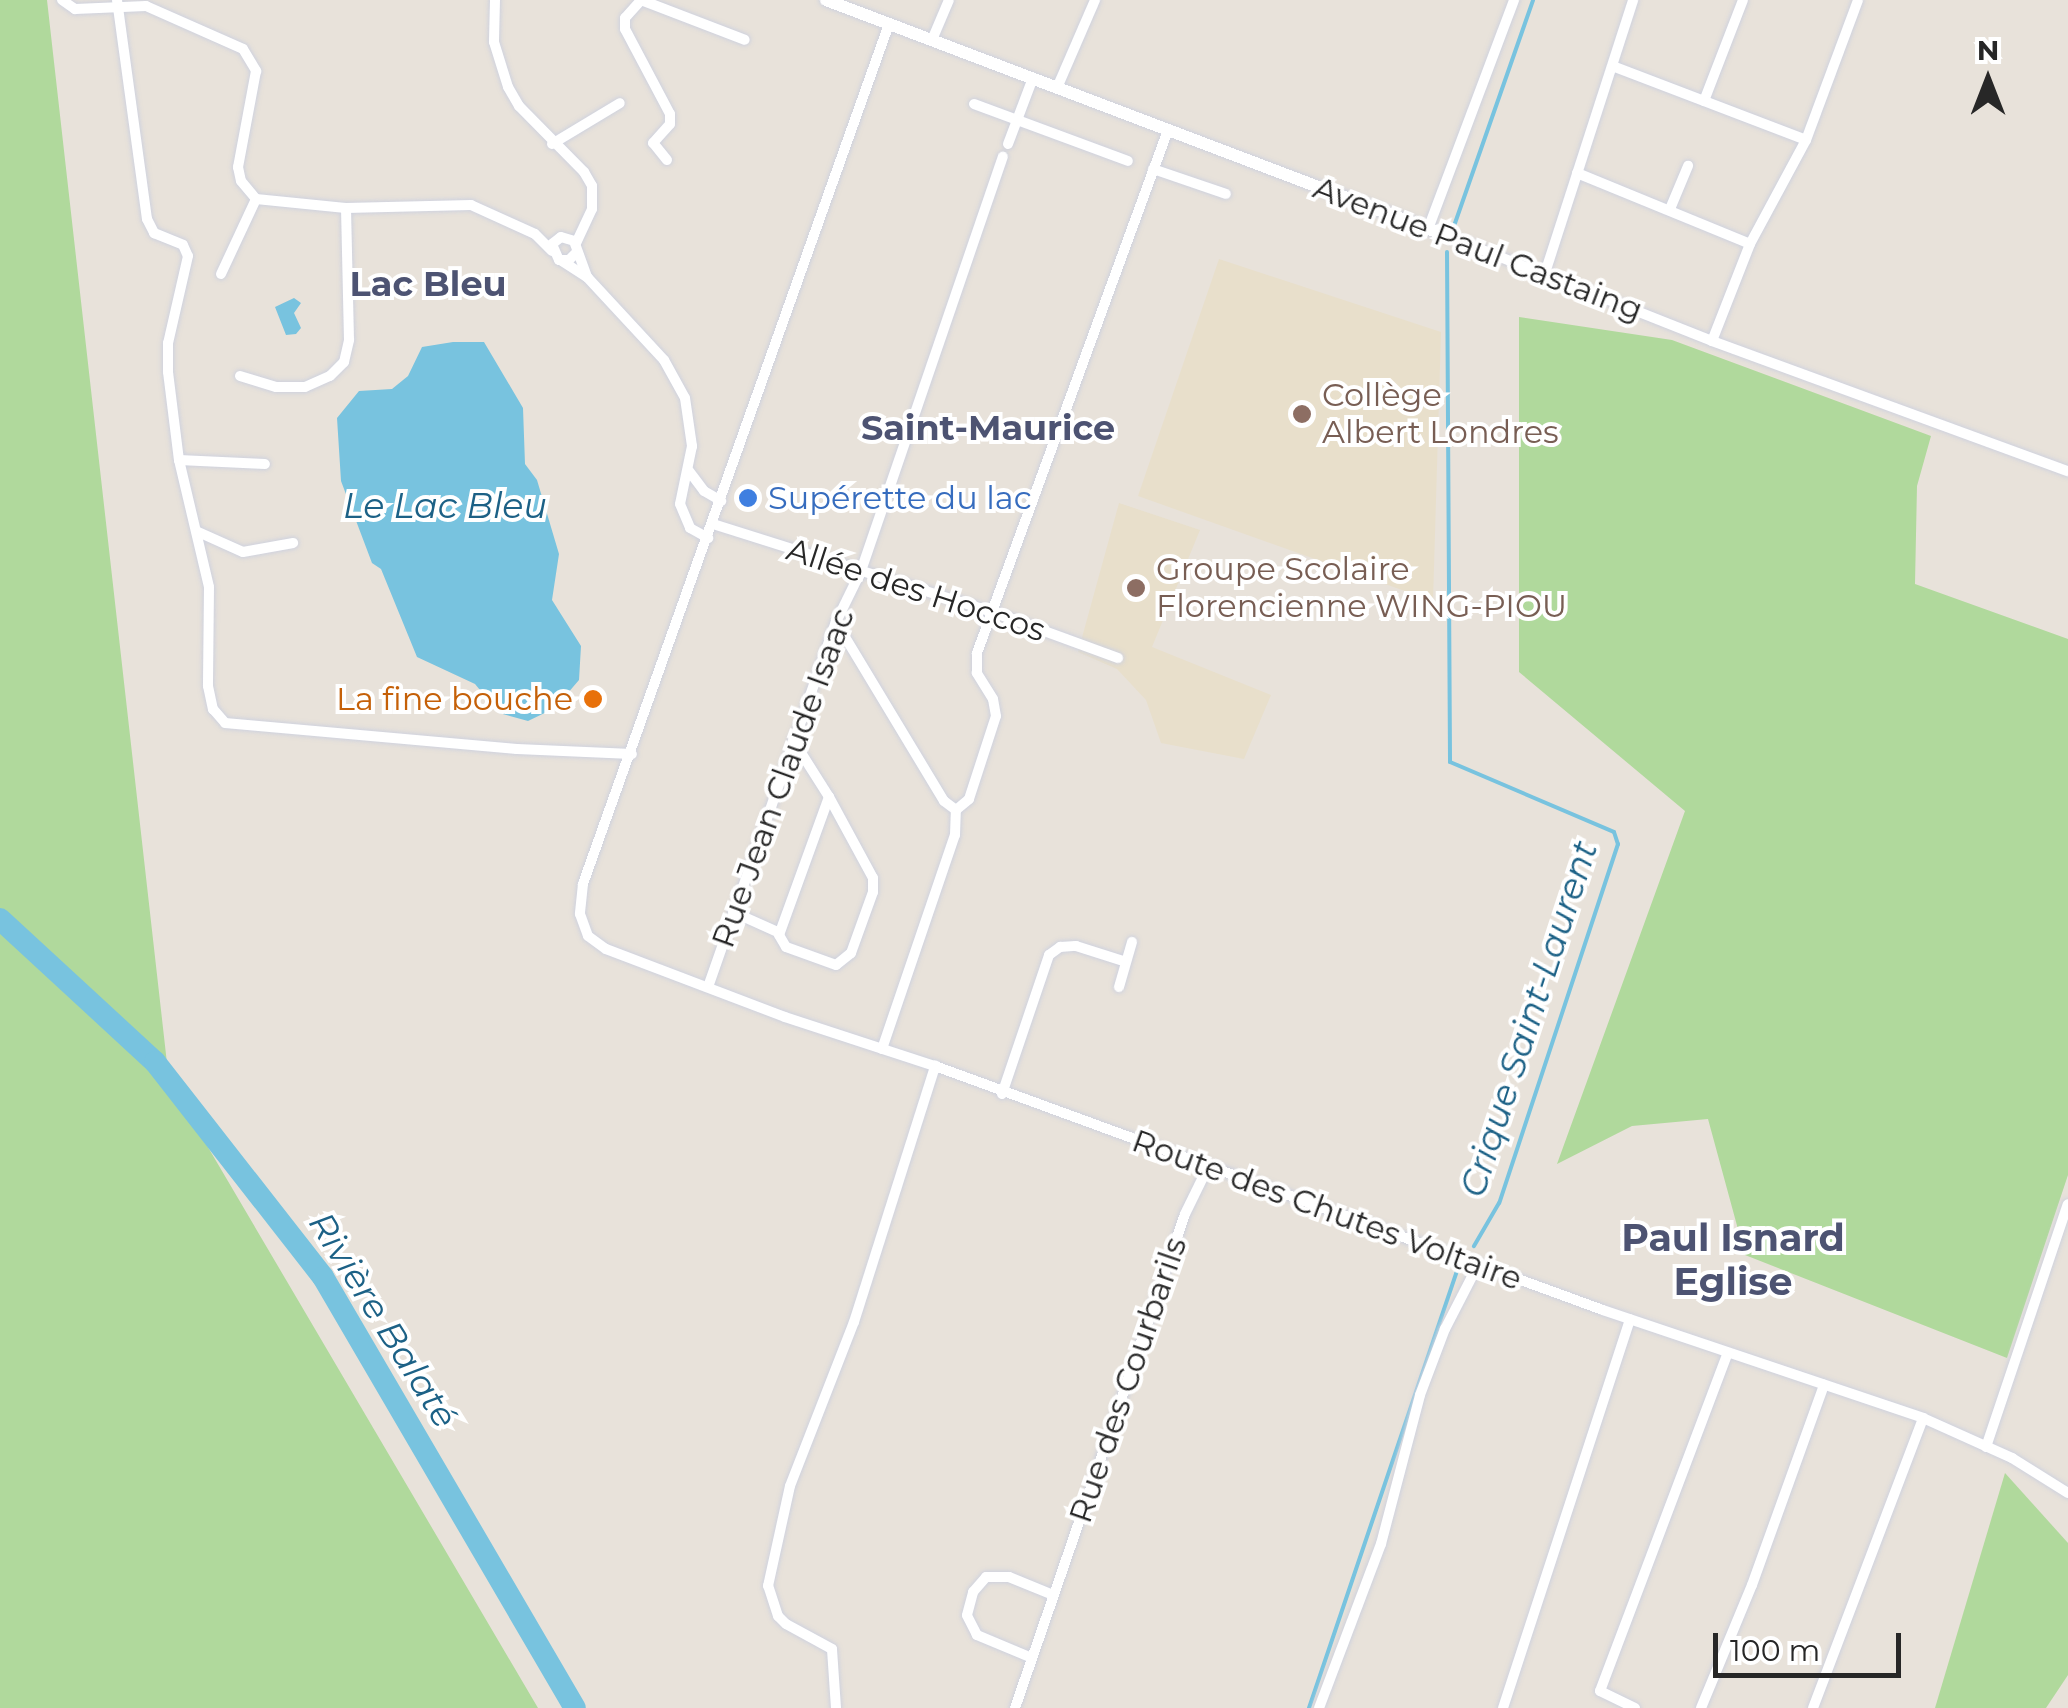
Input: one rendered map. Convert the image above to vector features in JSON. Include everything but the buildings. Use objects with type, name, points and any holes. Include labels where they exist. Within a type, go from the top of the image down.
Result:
[{"type":"street","points":[[62,0],[75,9],[118,3],[159,9],[234,42],[253,60],[256,82],[238,167],[241,181],[256,199],[346,208],[471,205],[535,234],[562,236],[576,249],[588,278]]},
{"type":"street","points":[[494,0],[499,67],[520,106],[552,144],[584,172],[592,186],[594,202],[582,224],[576,249],[562,261]]},
{"type":"street","points":[[667,160],[652,142],[670,124],[670,114],[626,29],[626,18],[642,0],[673,5],[745,40]]},
{"type":"street","name":"Avenue Paul Castaing","points":[[826,0],[1545,273],[1712,341],[2068,471]]},
{"type":"street","points":[[932,40],[949,0]]},
{"type":"street","points":[[1057,88],[1095,0]]},
{"type":"street","points":[[1435,232],[1514,0]]},
{"type":"street","points":[[1545,273],[1615,67],[1633,0]]},
{"type":"street","points":[[1704,101],[1742,0]]},
{"type":"street","points":[[1712,341],[1750,244],[1806,140],[1858,0]]},
{"type":"street","points":[[118,3],[147,219],[154,233],[184,245],[188,256],[168,355],[179,460],[209,587],[209,699],[226,723],[517,750],[632,754],[888,24]]},
{"type":"street","points":[[1615,67],[1806,140]]},
{"type":"street","points":[[1008,144],[1033,78]]},
{"type":"street","points":[[552,144],[620,103]]},
{"type":"street","points":[[974,104],[1016,123],[1128,161]]},
{"type":"street","points":[[956,810],[967,803],[996,716],[976,663],[1168,130]]},
{"type":"street","name":"Rue Jean Claude Isaac","points":[[708,986],[836,622],[860,571],[1004,157]]},
{"type":"street","points":[[1670,209],[1688,166]]},
{"type":"street","points":[[1154,169],[1226,194]]},
{"type":"street","points":[[1577,173],[1750,244]]},
{"type":"street","points":[[220,274],[256,199]]},
{"type":"street","points":[[240,376],[276,387],[305,386],[330,376],[344,362],[349,340],[346,208]]},
{"type":"street","points":[[552,252],[562,236],[582,224]]},
{"type":"street","points":[[535,234],[562,261],[588,278],[664,360],[686,398],[692,420],[689,471],[682,488],[681,513],[690,528],[708,538]]},
{"type":"street","points":[[179,460],[265,464]]},
{"type":"street","points":[[689,471],[704,492],[720,502]]},
{"type":"street","name":"Allée des Hoccos","points":[[713,524],[995,613],[1118,658]]},
{"type":"street","points":[[196,532],[243,552],[293,543]]},
{"type":"street","points":[[836,622],[944,801],[956,810]]},
{"type":"street","points":[[793,740],[830,797],[874,881],[851,953],[843,962],[832,964],[786,948],[780,933],[830,797]]},
{"type":"street","name":"Route des Chutes Voltaire","points":[[632,754],[582,884],[580,914],[585,931],[606,949],[1630,1319],[1923,1418],[2049,1478],[2068,1493]]},
{"type":"street","points":[[882,1049],[955,834],[956,810]]},
{"type":"street","points":[[733,912],[780,933]]},
{"type":"street","points":[[1119,986],[1132,942]]},
{"type":"street","points":[[1002,1094],[1048,956],[1060,947],[1076,946],[1126,962]]},
{"type":"street","points":[[836,1708],[832,1649],[786,1624],[778,1616],[768,1586],[790,1486],[854,1322],[936,1066]]},
{"type":"street","name":"Rue des Courbarils","points":[[1015,1708],[1186,1214],[1208,1167]]},
{"type":"street","points":[[1986,1448],[2068,1204]]},
{"type":"street","points":[[1318,1708],[1381,1544],[1420,1395],[1445,1328],[1478,1264]]},
{"type":"street","points":[[1502,1708],[1630,1319]]},
{"type":"street","points":[[1635,1708],[1600,1690],[1728,1353]]},
{"type":"street","points":[[1700,1708],[1752,1585],[1824,1384]]},
{"type":"street","points":[[1814,1708],[1923,1418]]},
{"type":"street","points":[[1032,1658],[977,1635],[967,1614],[973,1592],[986,1577],[1009,1577],[1053,1595]]},
{"type":"shaded area","name":"Collège Albert Londres","points":[[1219,259],[1441,332],[1433,601],[1138,496]]},
{"type":"shaded area","name":"Groupe Scolaire Florencienne WING-PIOU","points":[[1119,503],[1200,530],[1152,647],[1271,695],[1244,759],[1161,743],[1146,700],[1117,669],[1078,652]]},
{"type":"green space","points":[[0,0],[47,0],[169,1081],[538,1708],[0,1708]]},
{"type":"green space","points":[[1519,317],[1672,340],[1931,436],[1917,486],[1915,584],[2068,639],[2068,1175],[2007,1358],[1745,1255],[1708,1119],[1632,1126],[1557,1164],[1685,811],[1519,672]]},
{"type":"green space","points":[[2005,1473],[2068,1543],[2068,1675],[2046,1708],[1935,1708]]},
{"type":"water","points":[[294,298],[301,303],[294,313],[301,328],[296,334],[286,335],[275,307]]},
{"type":"water","name":"Le Lac Bleu","points":[[484,342],[523,408],[525,464],[537,480],[559,554],[552,600],[581,646],[579,680],[555,708],[528,721],[499,713],[475,684],[417,657],[381,569],[372,563],[341,481],[337,418],[359,391],[392,389],[408,376],[422,347]]},
{"type":"waterway","name":"Crique Saint-Laurent","points":[[1454,226],[1533,0]]},
{"type":"waterway","name":"Crique Saint-Laurent","points":[[1447,252],[1450,762],[1614,832],[1618,844],[1499,1203],[1474,1246]]},
{"type":"waterway","name":"Rivière Balaté","points":[[0,919],[155,1062],[323,1277],[575,1708]]},
{"type":"waterway","name":"Crique Saint-Laurent","points":[[1309,1708],[1457,1272]]},
{"type":"place","name":"Collège Albert Londres","points":[[1302,414]]},
{"type":"place","name":"Supérette du lac","points":[[748,498]]},
{"type":"place","name":"Groupe Scolaire Florencienne WING-PIOU","points":[[1136,588]]},
{"type":"place","name":"La fine bouche","points":[[593,699]]},
{"type":"district","name":"Lac Bleu","points":[[428,284]]},
{"type":"district","name":"Saint-Maurice","points":[[988,428]]},
{"type":"district","name":"Paul Isnard Eglise","points":[[1733,1260]]}]
